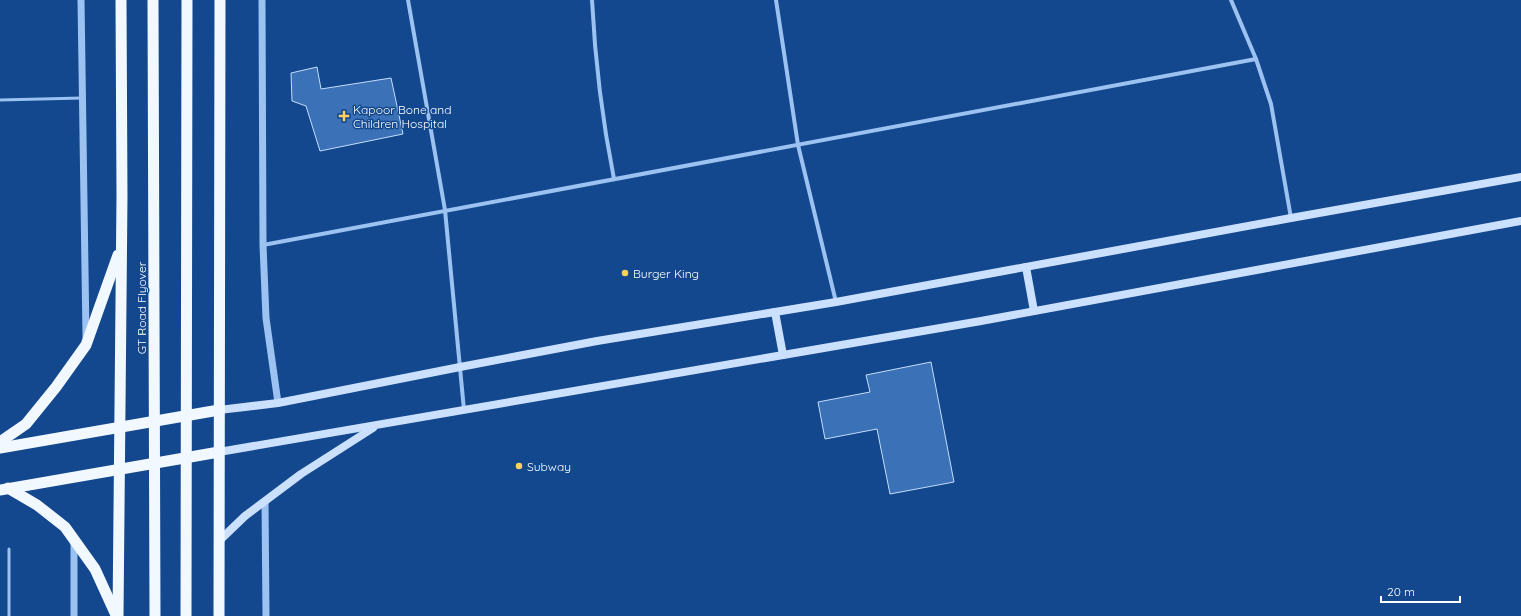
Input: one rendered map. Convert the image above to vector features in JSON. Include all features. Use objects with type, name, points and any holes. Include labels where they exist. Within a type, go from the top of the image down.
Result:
[{"type":"highway","points":[[117,616],[120,428],[121,0]]},
{"type":"highway","name":"GT Road Flyover","points":[[153,0],[155,616]]},
{"type":"highway","points":[[186,616],[187,0]]},
{"type":"highway","points":[[219,616],[220,0]]},
{"type":"highway","points":[[0,442],[26,424],[56,387],[86,345],[121,245]]},
{"type":"highway","points":[[0,448],[219,410]]},
{"type":"highway","points":[[3,490],[219,452]]},
{"type":"highway","points":[[3,490],[36,505],[65,527],[95,569],[117,616]]},
{"type":"main road","points":[[219,410],[278,403],[597,341],[836,302],[1521,177]]},
{"type":"main road","points":[[219,452],[464,411],[1034,311],[1521,221]]},
{"type":"main road","points":[[1026,267],[1034,311]]},
{"type":"main road","points":[[775,312],[782,355]]},
{"type":"main road","points":[[219,541],[245,516],[301,474],[377,425]]},
{"type":"street","points":[[81,0],[86,345]]},
{"type":"street","points":[[262,0],[263,245],[266,318],[278,403]]},
{"type":"street","points":[[408,0],[445,210],[464,411]]},
{"type":"street","points":[[592,0],[599,91],[605,136],[614,179]]},
{"type":"street","points":[[776,0],[798,145],[836,302]]},
{"type":"street","points":[[1231,0],[1256,59],[1270,104],[1291,218]]},
{"type":"street","points":[[263,245],[1256,59]]},
{"type":"street","points":[[265,501],[266,616]]},
{"type":"street","points":[[74,539],[74,616]]},
{"type":"lane","points":[[0,100],[82,98]]},
{"type":"lane","points":[[9,549],[9,616]]},
{"type":"building","points":[[317,67],[321,89],[391,78],[403,134],[320,151],[306,106],[292,101],[291,73]]},
{"type":"building","points":[[931,362],[954,482],[890,494],[877,429],[825,439],[818,402],[870,392],[866,375]]},
{"type":"place","name":"Kapoor Bone and Children Hospital","points":[[344,116]]},
{"type":"place","name":"Burger King","points":[[625,273]]},
{"type":"place","name":"Subway","points":[[519,466]]}]
